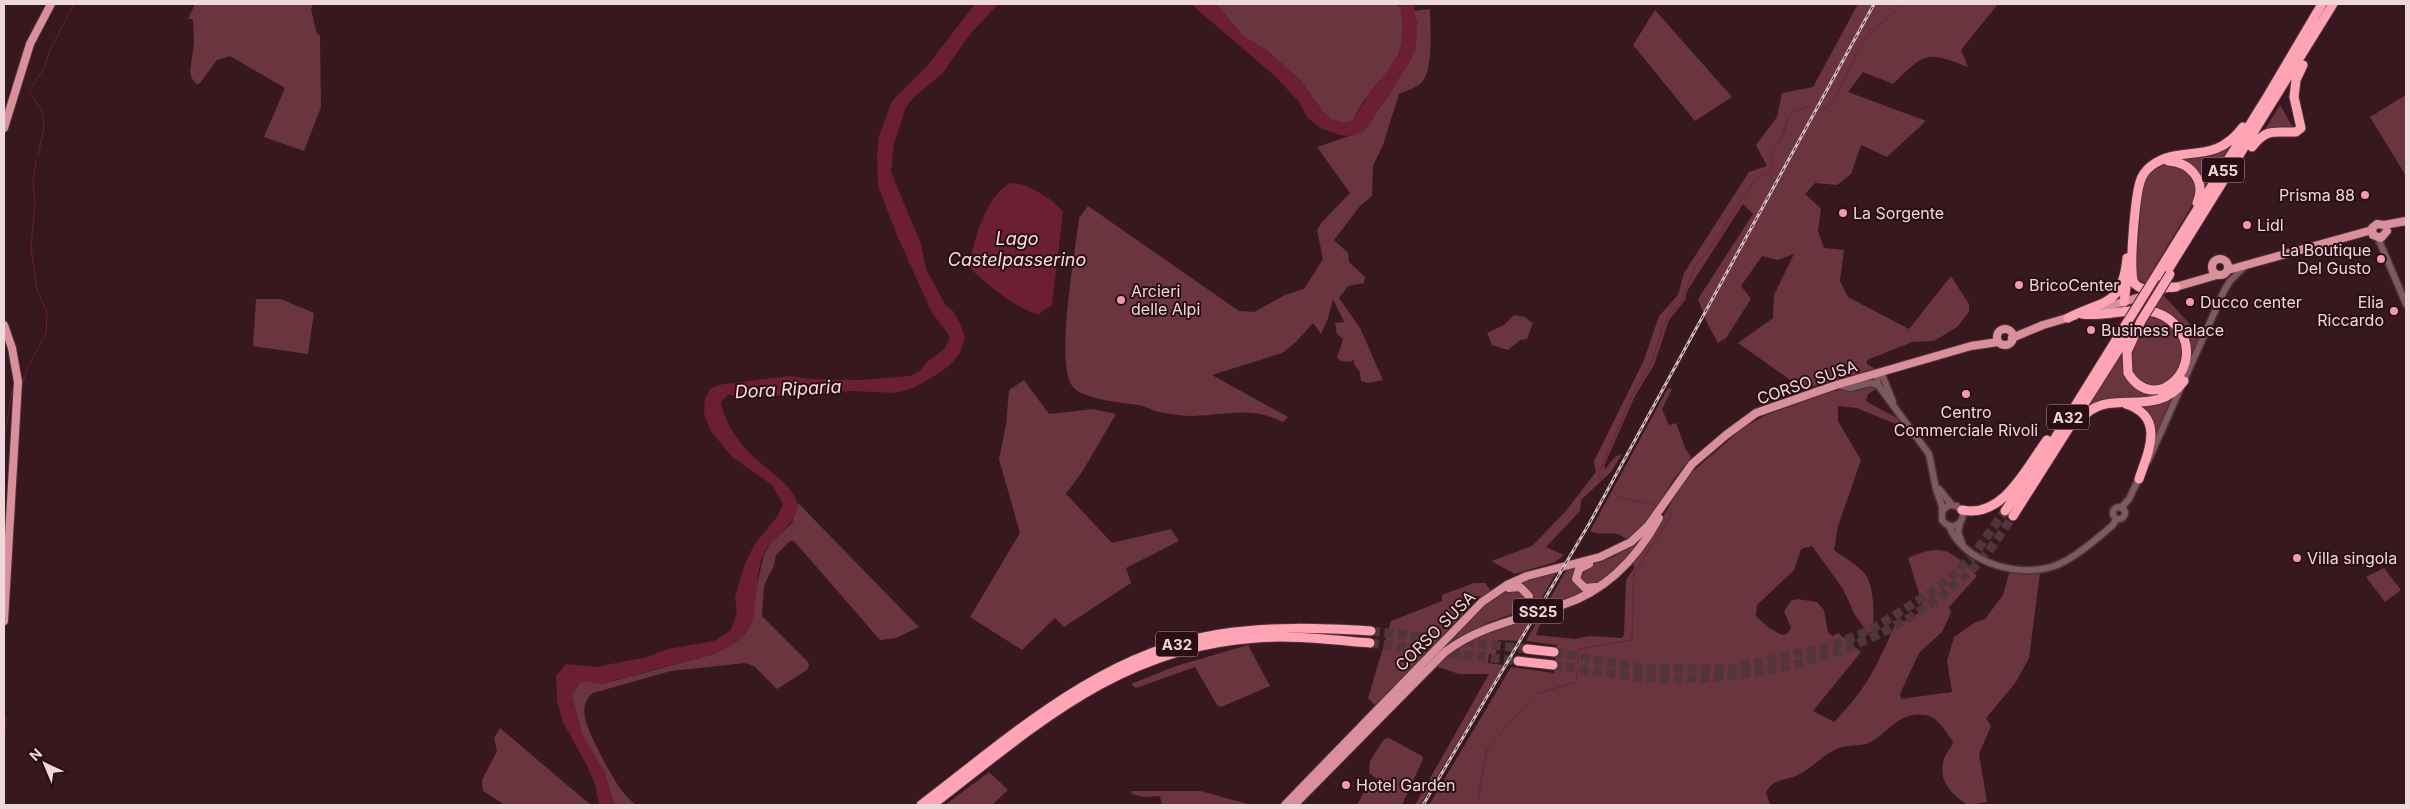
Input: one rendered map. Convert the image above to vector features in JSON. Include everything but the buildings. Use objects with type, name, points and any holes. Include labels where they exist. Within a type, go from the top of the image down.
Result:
[{"type":"highway","name":"A55","points":[[2162,277],[2177,257],[2216,195],[2270,97],[2275,83],[2322,4]]},
{"type":"highway","name":"A55","points":[[2162,277],[2175,245],[2270,97],[2281,92],[2333,4]]},
{"type":"highway","points":[[2216,195],[2231,180],[2252,146],[2261,136],[2272,131],[2292,132],[2301,128],[2294,105],[2294,89],[2300,71],[2313,48],[2317,33]]},
{"type":"highway","points":[[2068,318],[2104,304],[2117,293],[2126,272],[2142,176],[2152,165],[2170,157],[2205,153],[2227,144],[2270,97]]},
{"type":"highway","points":[[2162,161],[2176,162],[2186,166],[2195,174],[2200,186],[2200,198],[2179,233],[2175,245]]},
{"type":"highway","points":[[2124,302],[2136,214]]},
{"type":"highway","points":[[2132,247],[2132,275],[2134,283],[2148,290],[2176,287]]},
{"type":"highway","name":"A32","points":[[2013,516],[2162,277]]},
{"type":"highway","points":[[2082,314],[2091,315],[2115,311],[2149,312],[2162,315],[2173,322],[2184,340],[2186,360],[2176,380],[2163,388],[2149,389],[2142,387],[2128,373],[2127,352],[2135,321]]},
{"type":"highway","name":"A32","points":[[2005,511],[2079,399],[2135,321]]},
{"type":"highway","points":[[2038,478],[2049,467],[2084,415],[2099,406],[2121,402],[2162,400],[2177,391],[2184,381]]},
{"type":"highway","points":[[1962,510],[1979,512],[1995,505],[2006,496],[2067,410],[2079,399]]},
{"type":"highway","points":[[2121,402],[2140,411],[2148,421],[2151,432],[2152,446],[2139,479]]},
{"type":"highway","name":"A32","points":[[921,805],[1065,696],[1103,674],[1148,654],[1191,640],[1246,630],[1305,628],[1371,631]]},
{"type":"highway","name":"A32","points":[[932,805],[1068,703],[1106,680],[1154,659],[1205,644],[1256,638],[1284,637],[1370,643]]},
{"type":"highway","points":[[1526,649],[1554,652]]},
{"type":"highway","points":[[1518,661],[1552,665]]},
{"type":"main road","points":[[4,128],[30,44],[52,4]]},
{"type":"main road","name":"SS25","points":[[2228,267],[2241,267],[2352,235],[2380,233],[2405,222]]},
{"type":"main road","name":"SS25","points":[[2213,273],[2214,264],[2218,260],[2223,260],[2228,267]]},
{"type":"main road","name":"SS25","points":[[2011,334],[2007,345],[1997,339],[2001,330],[2011,334],[2044,325],[2176,287],[2213,273],[2222,275],[2228,267]]},
{"type":"main road","points":[[4,325],[12,348],[18,382],[4,621]]},
{"type":"main road","name":"CORSO SUSA","points":[[1285,805],[1464,618],[1489,596],[1527,576],[1617,550],[1644,531],[1676,485],[1698,458],[1748,418],[1775,405],[1836,385],[1997,339]]},
{"type":"main road","name":"CORSO SUSA","points":[[1294,805],[1440,656],[1459,642],[1491,626],[1573,601],[1595,590],[1620,571],[1642,547],[1676,485]]},
{"type":"main road","points":[[1617,550],[1607,558],[1582,566],[1577,572],[1576,580],[1582,587],[1591,589],[1620,571]]},
{"type":"main road","points":[[1489,596],[1517,586],[1525,590],[1529,599],[1525,610],[1500,620],[1491,626]]},
{"type":"street","points":[[2380,233],[2383,247],[2406,304]]},
{"type":"street","points":[[1881,372],[1877,379],[1878,385],[1927,449],[1932,461],[1943,510],[1942,520],[1949,526],[1956,539],[1975,555],[1999,566],[2019,569],[2045,568],[2062,562],[2079,552],[2114,524],[2116,518],[2124,516],[2124,510],[2121,508],[2129,499],[2173,410],[2227,285],[2241,267]]},
{"type":"street","points":[[1881,372],[1894,408]]},
{"type":"street","points":[[1836,385],[1850,388],[1870,383],[1878,385]]},
{"type":"street","points":[[1936,483],[1952,505],[1962,510],[1963,516],[1958,532],[1963,544]]},
{"type":"street","points":[[1943,510],[1952,505]]},
{"type":"street","points":[[1949,526],[1955,526],[1960,523]]},
{"type":"shaded area","points":[[195,4],[313,4],[311,9],[317,34],[320,35],[321,107],[304,151],[264,137],[285,88],[230,56],[217,60],[200,83],[196,84],[191,77],[190,71],[194,43],[193,19],[188,19]]},
{"type":"shaded area","points":[[1216,4],[1396,4],[1401,7],[1402,12],[1403,28],[1400,50],[1394,62],[1364,100],[1353,121],[1342,123],[1332,120],[1323,112],[1301,81],[1269,52],[1243,36]]},
{"type":"shaded area","points":[[1858,4],[1998,4],[1961,50],[1968,67],[1943,58],[1926,57],[1912,66],[1893,84],[1863,72],[1848,92],[1926,121],[1887,157],[1861,145],[1851,174],[1837,185],[1815,183],[1805,194],[1821,209],[1818,231],[1824,248],[1844,250],[1840,281],[1848,297],[1909,329],[1951,276],[1969,304],[1969,312],[1957,327],[1934,341],[1912,342],[1867,360],[1867,364],[1876,369],[1810,387],[1796,384],[1738,343],[1773,318],[1774,295],[1794,254],[1778,260],[1762,256],[1741,286],[1751,299],[1726,338],[1718,343],[1707,323],[1698,299],[1753,214],[1743,204],[1687,291],[1685,300],[1669,320],[1654,365],[1635,396],[1604,466],[1605,469],[1616,456],[1622,454],[1611,472],[1581,500],[1580,511],[1546,547],[1564,555],[1555,562],[1515,574],[1491,561],[1532,546],[1565,512],[1596,472],[1594,461],[1644,360],[1659,316],[1678,295],[1684,273],[1749,172],[1767,166],[1756,145],[1777,117],[1782,93],[1813,87]]},
{"type":"shaded area","points":[[1430,9],[1430,59],[1425,77],[1419,85],[1399,94],[1383,145],[1373,166],[1372,196],[1360,206],[1334,240],[1348,253],[1349,262],[1365,277],[1364,283],[1348,286],[1339,298],[1360,328],[1383,380],[1368,383],[1361,381],[1360,372],[1354,364],[1354,359],[1351,362],[1341,361],[1337,358],[1343,339],[1337,334],[1335,323],[1344,322],[1333,299],[1321,334],[1313,323],[1296,342],[1282,353],[1212,375],[1288,417],[1283,422],[1260,414],[1249,413],[1193,416],[1159,412],[1141,406],[1085,395],[1073,387],[1068,375],[1065,356],[1068,306],[1079,218],[1088,206],[1239,311],[1254,312],[1285,295],[1304,289],[1323,259],[1317,230],[1322,222],[1350,193],[1317,147],[1364,131],[1392,90],[1417,24],[1413,11]]},
{"type":"shaded area","points":[[1655,10],[1732,97],[1695,121],[1633,45]]},
{"type":"shaded area","points":[[2406,95],[2406,176],[2370,117]]},
{"type":"shaded area","points":[[2280,105],[2295,131],[2264,131]]},
{"type":"shaded area","points":[[2229,147],[2203,191],[2189,165],[2182,159],[2208,156]]},
{"type":"shaded area","points":[[2164,165],[2179,167],[2189,174],[2196,191],[2196,199],[2145,283],[2135,278],[2143,184],[2151,171]]},
{"type":"shaded area","points":[[2164,296],[2201,336],[2190,362],[2188,342],[2153,309],[2160,297]]},
{"type":"shaded area","points":[[256,299],[281,299],[314,313],[308,354],[253,346]]},
{"type":"shaded area","points":[[1514,315],[1525,317],[1533,323],[1527,339],[1520,340],[1508,350],[1492,345],[1487,333],[1504,325]]},
{"type":"shaded area","points":[[2149,315],[2167,322],[2177,333],[2182,347],[2181,362],[2175,375],[2166,384],[2154,387],[2139,381],[2130,371],[2131,347]]},
{"type":"shaded area","points":[[2122,351],[2123,370],[2132,384],[2146,392],[2166,391],[2168,394],[2087,409]]},
{"type":"shaded area","points":[[1024,380],[1049,414],[1093,409],[1116,414],[1082,472],[1066,494],[1112,543],[1171,529],[1179,541],[1126,568],[1131,583],[1064,627],[1055,618],[1022,650],[970,617],[1020,533],[999,459],[1006,425],[1009,390]]},
{"type":"shaded area","points":[[1870,385],[1878,388],[1868,394],[1866,401],[1894,416],[1901,422],[1898,425],[1857,408],[1838,406],[1838,421],[1861,460],[1838,526],[1834,550],[1858,567],[1868,579],[1873,602],[1872,632],[1868,633],[1855,615],[1843,589],[1812,546],[1801,549],[1794,570],[1757,605],[1756,616],[1769,628],[1782,635],[1787,634],[1791,628],[1784,611],[1791,601],[1797,599],[1817,602],[1824,610],[1828,633],[1833,636],[1838,633],[1861,652],[1813,711],[1834,722],[1864,686],[1884,650],[1897,620],[1906,621],[1924,609],[1908,558],[1920,553],[1939,550],[1953,555],[1977,576],[1949,607],[1951,613],[1942,632],[1919,653],[1900,694],[1901,699],[1952,692],[1947,661],[1954,637],[1974,623],[1985,619],[2003,595],[2009,573],[2040,573],[2029,658],[2016,682],[1986,718],[1991,726],[1979,754],[1987,802],[1968,805],[1947,786],[1942,767],[1953,741],[1930,716],[1916,715],[1907,716],[1900,720],[1873,741],[1834,750],[1803,772],[1776,782],[1766,793],[1770,805],[1429,805],[1511,667],[1554,673],[1557,645],[1526,641],[1539,618],[1542,619],[1536,635],[1576,639],[1589,636],[1622,638],[1624,635],[1626,580],[1634,568],[1633,562],[1644,549],[1680,488],[1692,472],[1743,428],[1764,416],[1829,392]]},
{"type":"shaded area","points":[[1668,388],[1672,389],[1662,409],[1669,425],[1676,423],[1686,450],[1691,457],[1672,482],[1647,523],[1627,541],[1619,535],[1599,534],[1590,531]]},
{"type":"shaded area","points":[[2177,395],[2155,441],[2134,405],[2163,403]]},
{"type":"shaded area","points":[[798,503],[919,627],[896,638],[880,640],[794,541],[790,541],[776,555],[774,566],[764,587],[762,616],[808,662],[807,670],[777,689],[754,666],[745,663],[671,671],[593,693],[586,701],[584,714],[587,725],[612,776],[622,791],[636,805],[614,805],[604,771],[582,735],[572,696],[579,683],[587,681],[602,684],[714,654],[736,642],[746,633],[764,554],[771,543],[792,523]]},
{"type":"shaded area","points":[[1639,539],[1641,541],[1636,548],[1616,570],[1592,585],[1583,586],[1578,574],[1588,566],[1613,557]]},
{"type":"shaded area","points":[[1580,566],[1575,571],[1585,591],[1582,595],[1545,607],[1567,569]]},
{"type":"shaded area","points":[[2384,568],[2401,590],[2385,602],[2366,577]]},
{"type":"shaded area","points":[[1557,571],[1535,610],[1525,612],[1531,601],[1516,584]]},
{"type":"shaded area","points":[[1474,583],[1485,583],[1491,591],[1481,598],[1480,596],[1461,600],[1462,607],[1470,607],[1376,706],[1368,698],[1391,621],[1442,601],[1442,595]]},
{"type":"shaded area","points":[[1517,588],[1526,597],[1524,607],[1517,612],[1487,623],[1442,649],[1465,622],[1487,603],[1508,590]]},
{"type":"shaded area","points":[[1533,615],[1518,641],[1498,640],[1496,654],[1489,654],[1488,663],[1504,665],[1420,805],[1415,805],[1489,674],[1459,674],[1435,666],[1469,642]]},
{"type":"shaded area","points":[[1248,645],[1270,686],[1221,707],[1217,705],[1195,667],[1136,688],[1131,684],[1176,666]]},
{"type":"shaded area","points":[[500,728],[592,805],[505,805],[483,791],[482,780],[497,751],[494,738]]},
{"type":"shaded area","points":[[1389,738],[1422,756],[1423,759],[1402,805],[1357,805],[1370,781],[1375,783],[1377,779],[1369,773],[1370,761],[1384,739]]},
{"type":"shaded area","points":[[989,772],[1008,790],[992,805],[945,805]]},
{"type":"shaded area","points":[[1131,791],[1200,791],[1252,805],[1162,805],[1160,796],[1144,797],[1132,794]]},
{"type":"water","name":"Dora Riparia","points":[[975,4],[998,4],[971,33],[942,74],[914,97],[906,107],[894,144],[891,172],[921,244],[926,269],[946,306],[953,311],[965,337],[960,353],[949,366],[931,378],[913,388],[895,393],[852,391],[740,398],[729,394],[721,402],[729,425],[739,441],[750,454],[783,482],[792,493],[796,499],[796,513],[787,527],[765,551],[758,576],[752,622],[739,640],[722,650],[699,658],[602,684],[587,681],[579,683],[572,696],[582,735],[604,771],[614,805],[599,805],[595,784],[563,722],[557,701],[556,676],[566,664],[596,667],[647,657],[668,649],[714,641],[731,630],[737,612],[735,597],[745,564],[754,545],[777,517],[783,504],[771,484],[732,457],[710,430],[704,413],[705,399],[710,389],[718,385],[790,376],[811,379],[861,380],[910,376],[920,371],[927,362],[944,349],[950,337],[931,311],[897,235],[878,186],[877,154],[879,136],[892,101],[927,66]]},
{"type":"water","points":[[1191,4],[1216,4],[1243,36],[1269,52],[1301,81],[1323,112],[1332,120],[1342,123],[1353,121],[1368,95],[1400,52],[1403,35],[1401,4],[1414,4],[1417,34],[1416,48],[1410,62],[1364,131],[1351,136],[1339,135],[1320,128],[1308,118],[1299,102],[1275,76]]},
{"type":"water","name":"Lago Castelpasserino","points":[[1011,183],[1025,186],[1040,193],[1063,212],[1052,305],[1039,314],[1012,302],[982,279],[969,266],[982,219],[995,197]]},
{"type":"waterway","points":[[38,155],[44,128],[42,111],[29,91],[44,68],[49,52],[74,4]]},
{"type":"waterway","points":[[1824,110],[1840,89],[1863,42],[1903,4]]},
{"type":"waterway","points":[[1602,481],[1598,475],[1633,394],[1651,364],[1663,327],[1668,317],[1681,302],[1695,267],[1718,237],[1755,179],[1768,173],[1773,167],[1771,159],[1773,151],[1782,138],[1788,118],[1795,111],[1810,106]]},
{"type":"waterway","points":[[22,384],[28,367],[46,333],[47,313],[37,290],[31,247],[35,202],[33,183],[36,161]]},
{"type":"waterway","points":[[4,441],[12,390]]},
{"type":"waterway","points":[[1604,484],[1607,487]]},
{"type":"waterway","points":[[1612,491],[1621,498],[1656,505]]},
{"type":"waterway","points":[[1477,805],[1487,750],[1536,694],[1576,682],[1579,649],[1632,640],[1634,573],[1671,516],[1670,511]]},
{"type":"waterway","points":[[4,715],[7,719],[4,737]]},
{"type":"tunnel","points":[[1554,652],[1641,668],[1733,669],[1828,646],[1859,635],[1884,622],[1939,587],[1972,557],[2005,511]]},
{"type":"tunnel","points":[[1553,665],[1641,677],[1698,678],[1742,674],[1786,666],[1830,654],[1871,638],[1911,617],[1947,592],[1984,557],[2013,516]]},
{"type":"tunnel","points":[[1371,631],[1527,649]]},
{"type":"tunnel","points":[[1370,643],[1518,661]]},
{"type":"railway","points":[[1423,805],[1589,524],[1874,4]]},
{"type":"place","name":"Prisma 88","points":[[2365,195]]},
{"type":"place","name":"La Sorgente","points":[[1843,213]]},
{"type":"place","name":"Lidl","points":[[2247,225]]},
{"type":"place","name":"La Boutique Del Gusto","points":[[2381,259]]},
{"type":"place","name":"BricoCenter","points":[[2019,285]]},
{"type":"place","name":"Arcieri delle Alpi","points":[[1121,300]]},
{"type":"place","name":"Ducco center","points":[[2190,302]]},
{"type":"place","name":"Elia Riccardo","points":[[2394,311]]},
{"type":"place","name":"Business Palace","points":[[2091,330]]},
{"type":"place","name":"Centro Commerciale Rivoli","points":[[1966,394]]},
{"type":"place","name":"Villa singola","points":[[2297,558]]},
{"type":"place","name":"Hotel Garden","points":[[1346,785]]}]
